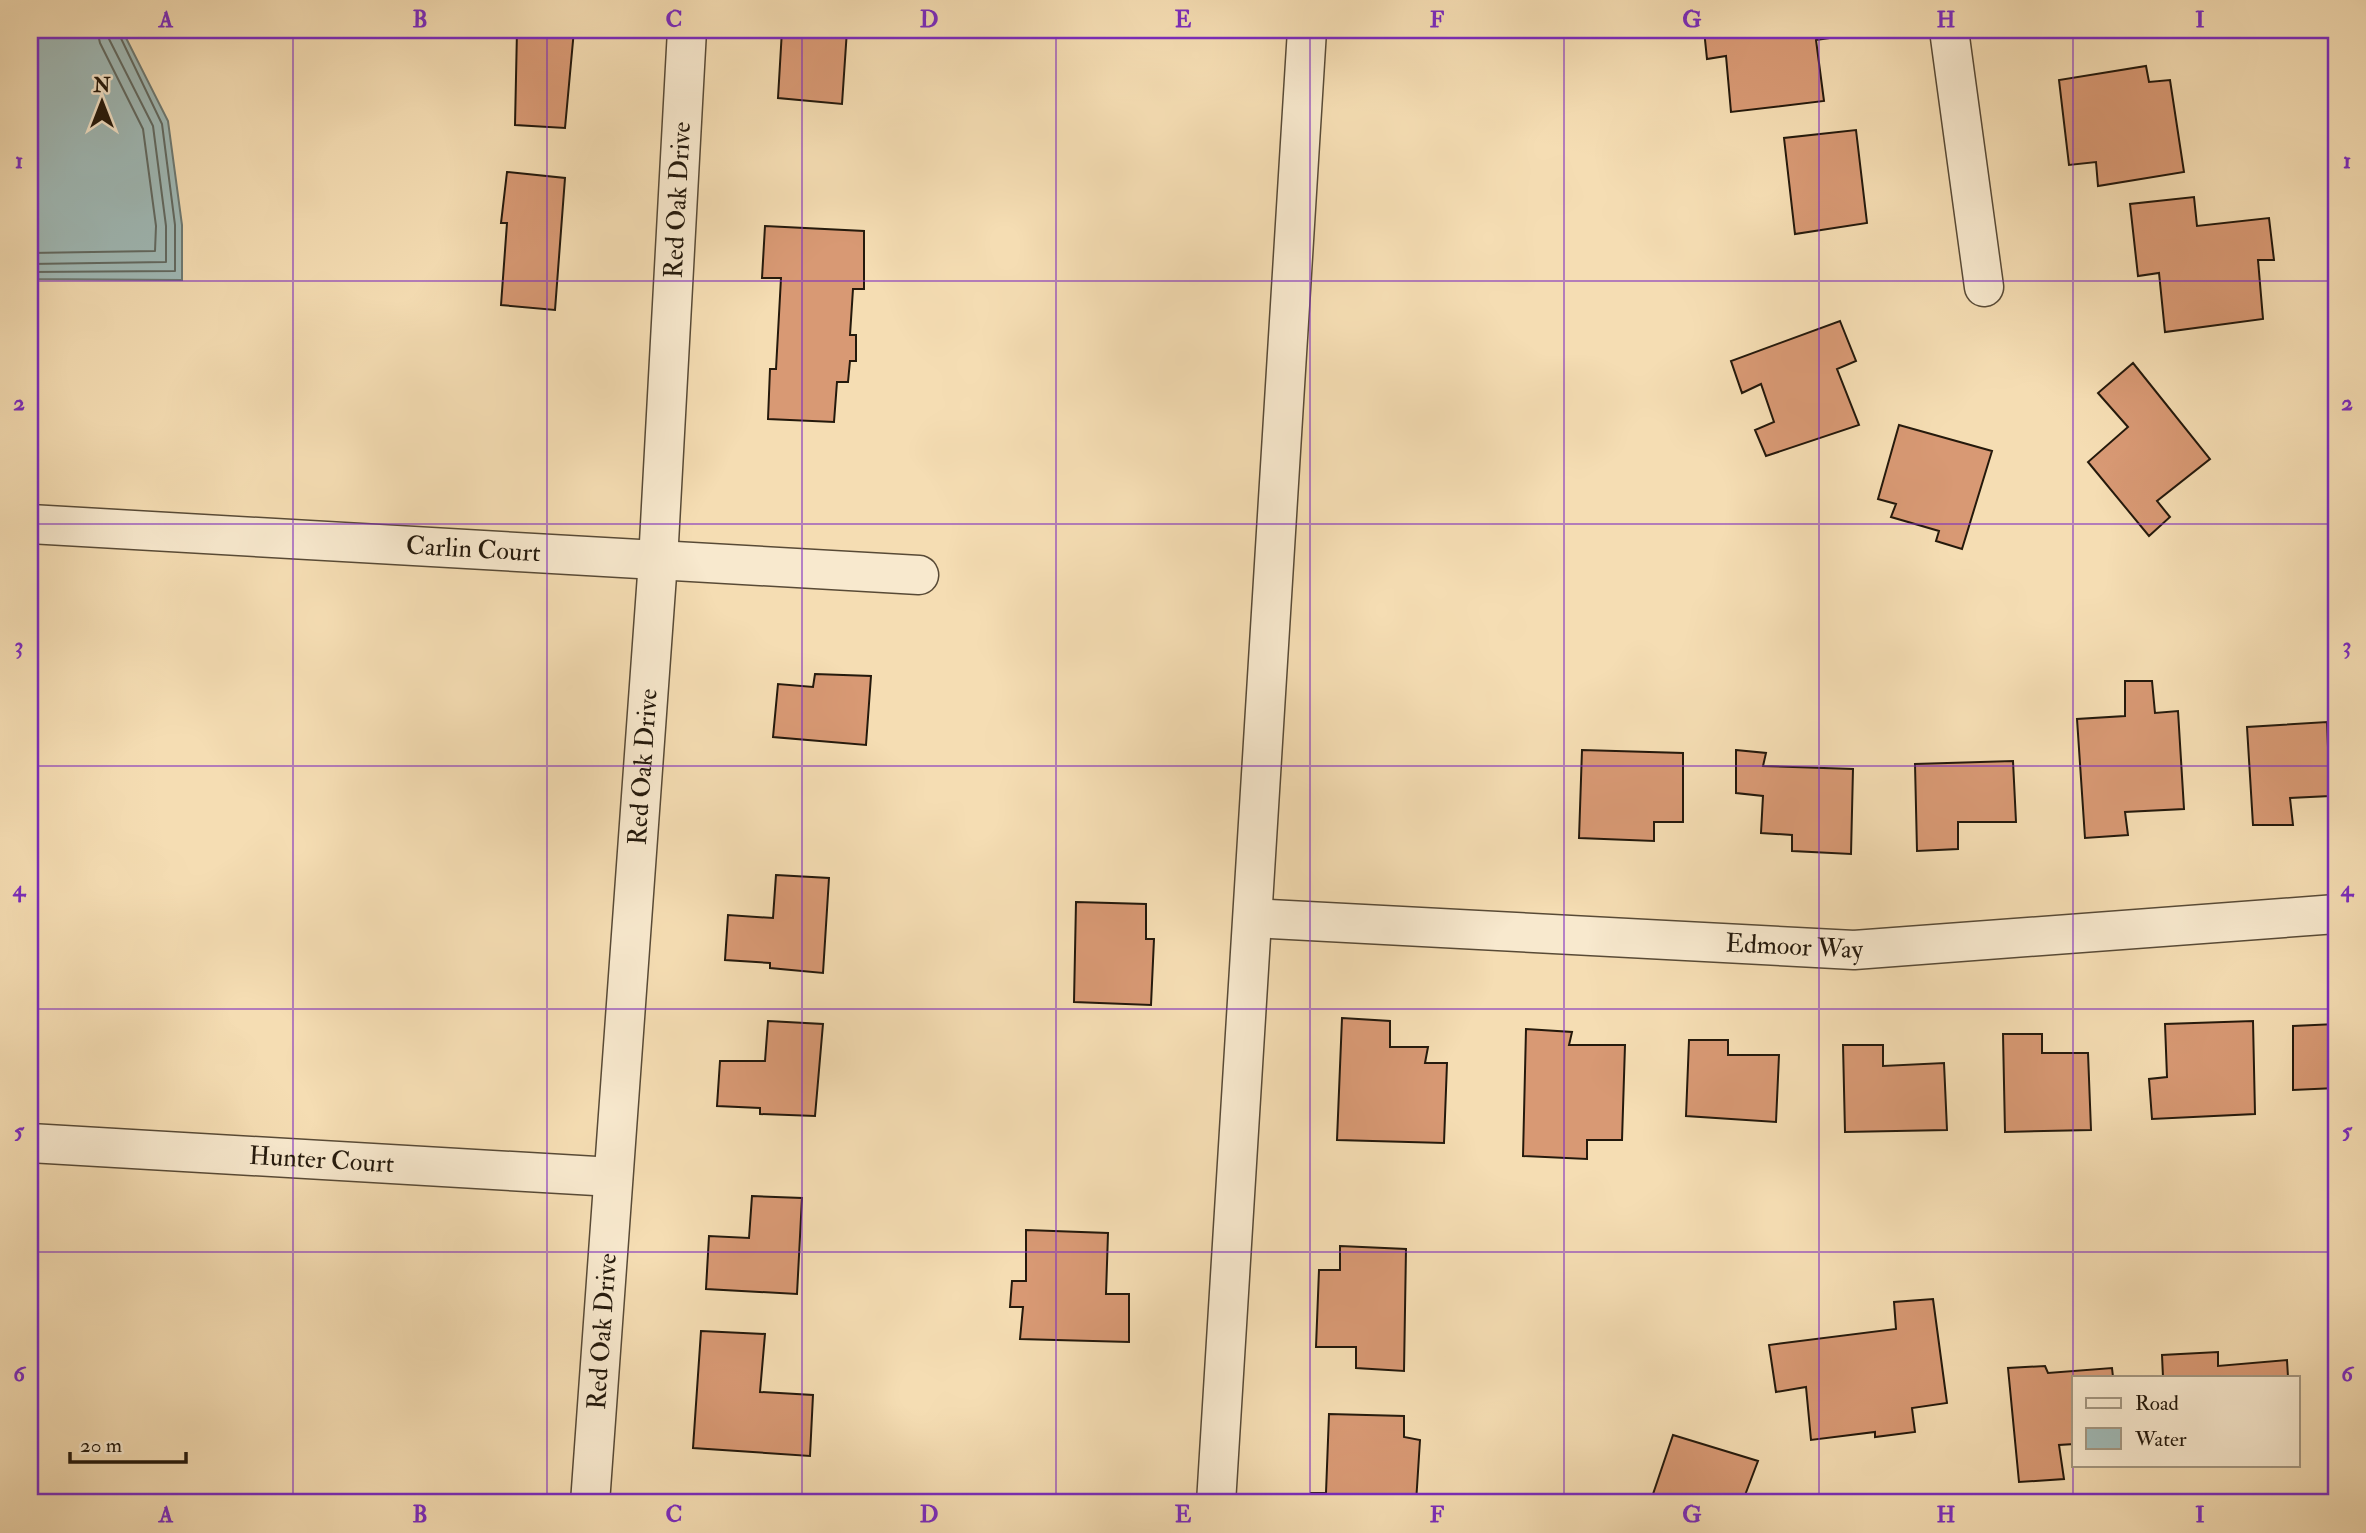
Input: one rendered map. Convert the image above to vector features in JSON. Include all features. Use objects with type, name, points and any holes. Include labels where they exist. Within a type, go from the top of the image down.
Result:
[{"type":"street","name":"Red Oak Drive","points":[[590,1503],[658,561],[687,30]]},
{"type":"street","points":[[1216,1503],[1307,30]]},
{"type":"street","points":[[1949,30],[1984,287]]},
{"type":"street","name":"Carlin Court","points":[[30,524],[919,575]]},
{"type":"street","name":"Edmoor Way","points":[[1253,918],[1854,950],[2336,914]]},
{"type":"street","name":"Hunter Court","points":[[30,1143],[613,1177]]},
{"type":"water","points":[[30,30],[122,30],[168,121],[182,225],[182,280],[30,279]]},
{"type":"building","points":[[517,30],[574,30],[565,128],[515,125]]},
{"type":"building","points":[[782,30],[847,30],[842,104],[778,98]]},
{"type":"building","points":[[1704,30],[1850,30],[1851,35],[1816,40],[1824,101],[1731,112],[1726,56],[1707,59]]},
{"type":"building","points":[[2146,66],[2149,82],[2170,80],[2184,172],[2098,186],[2096,162],[2069,165],[2059,80]]},
{"type":"building","points":[[1856,130],[1867,223],[1795,234],[1784,138]]},
{"type":"building","points":[[507,172],[565,178],[555,310],[501,305],[507,223],[501,223]]},
{"type":"building","points":[[2194,197],[2197,226],[2269,218],[2274,260],[2258,260],[2263,319],[2165,332],[2159,273],[2138,276],[2130,204]]},
{"type":"building","points":[[765,226],[864,231],[864,289],[853,289],[850,335],[856,335],[856,361],[850,361],[848,382],[837,382],[834,422],[768,419],[770,369],[776,369],[781,278],[762,278]]},
{"type":"building","points":[[1840,321],[1856,361],[1837,369],[1859,425],[1766,456],[1755,430],[1774,422],[1761,384],[1742,393],[1731,361]]},
{"type":"building","points":[[2133,363],[2210,459],[2157,501],[2170,517],[2149,536],[2088,462],[2128,427],[2098,393]]},
{"type":"building","points":[[1899,425],[1992,451],[1962,549],[1936,541],[1939,531],[1891,517],[1896,504],[1878,499]]},
{"type":"building","points":[[815,674],[871,676],[866,745],[773,737],[778,684],[813,687]]},
{"type":"building","points":[[2125,681],[2152,681],[2155,713],[2178,711],[2184,809],[2125,812],[2128,835],[2085,838],[2077,719],[2125,716]]},
{"type":"building","points":[[2327,722],[2330,796],[2290,798],[2293,825],[2253,825],[2247,727]]},
{"type":"building","points":[[1582,750],[1683,753],[1683,822],[1654,822],[1654,841],[1579,838]]},
{"type":"building","points":[[1736,750],[1766,753],[1763,766],[1853,769],[1851,854],[1792,851],[1792,835],[1761,833],[1763,796],[1736,793]]},
{"type":"building","points":[[2013,761],[2016,822],[1958,822],[1958,849],[1917,851],[1915,764]]},
{"type":"building","points":[[776,875],[829,878],[823,973],[770,968],[770,963],[725,960],[728,915],[773,918]]},
{"type":"building","points":[[1076,902],[1146,904],[1146,939],[1154,939],[1151,1005],[1074,1002]]},
{"type":"building","points":[[1342,1018],[1390,1021],[1390,1047],[1428,1047],[1425,1063],[1447,1063],[1444,1143],[1337,1140]]},
{"type":"building","points":[[768,1021],[823,1024],[815,1116],[760,1114],[760,1108],[717,1106],[720,1061],[765,1061]]},
{"type":"building","points":[[2253,1021],[2255,1114],[2152,1119],[2149,1079],[2167,1077],[2165,1024]]},
{"type":"building","points":[[2336,1024],[2336,1088],[2293,1090],[2293,1026]]},
{"type":"building","points":[[1526,1029],[1572,1032],[1569,1045],[1625,1045],[1622,1140],[1587,1140],[1587,1159],[1523,1156]]},
{"type":"building","points":[[2003,1034],[2042,1034],[2042,1053],[2088,1053],[2091,1130],[2005,1132]]},
{"type":"building","points":[[1689,1040],[1728,1040],[1728,1055],[1779,1055],[1776,1122],[1686,1116]]},
{"type":"building","points":[[1843,1045],[1883,1045],[1883,1066],[1944,1063],[1947,1130],[1845,1132]]},
{"type":"building","points":[[752,1196],[802,1198],[797,1294],[706,1289],[709,1236],[749,1238]]},
{"type":"building","points":[[1026,1230],[1108,1233],[1106,1294],[1129,1294],[1129,1342],[1020,1339],[1023,1307],[1010,1307],[1012,1281],[1026,1281]]},
{"type":"building","points":[[1340,1246],[1406,1249],[1404,1371],[1356,1368],[1356,1347],[1316,1347],[1319,1270],[1340,1270]]},
{"type":"building","points":[[1933,1299],[1947,1403],[1912,1408],[1915,1432],[1875,1437],[1875,1432],[1811,1440],[1806,1387],[1776,1392],[1769,1345],[1896,1329],[1894,1302]]},
{"type":"building","points":[[701,1331],[765,1334],[760,1392],[813,1395],[810,1456],[693,1448]]},
{"type":"building","points":[[2218,1352],[2218,1366],[2287,1360],[2288,1376],[2163,1376],[2162,1355]]},
{"type":"building","points":[[2045,1366],[2048,1373],[2112,1368],[2113,1376],[2072,1376],[2072,1444],[2059,1445],[2064,1479],[2019,1482],[2008,1368]]},
{"type":"building","points":[[1329,1414],[1404,1416],[1404,1437],[1420,1440],[1416,1503],[1311,1503],[1311,1493],[1326,1493]]},
{"type":"building","points":[[1673,1435],[1758,1461],[1742,1503],[1650,1503]]}]
